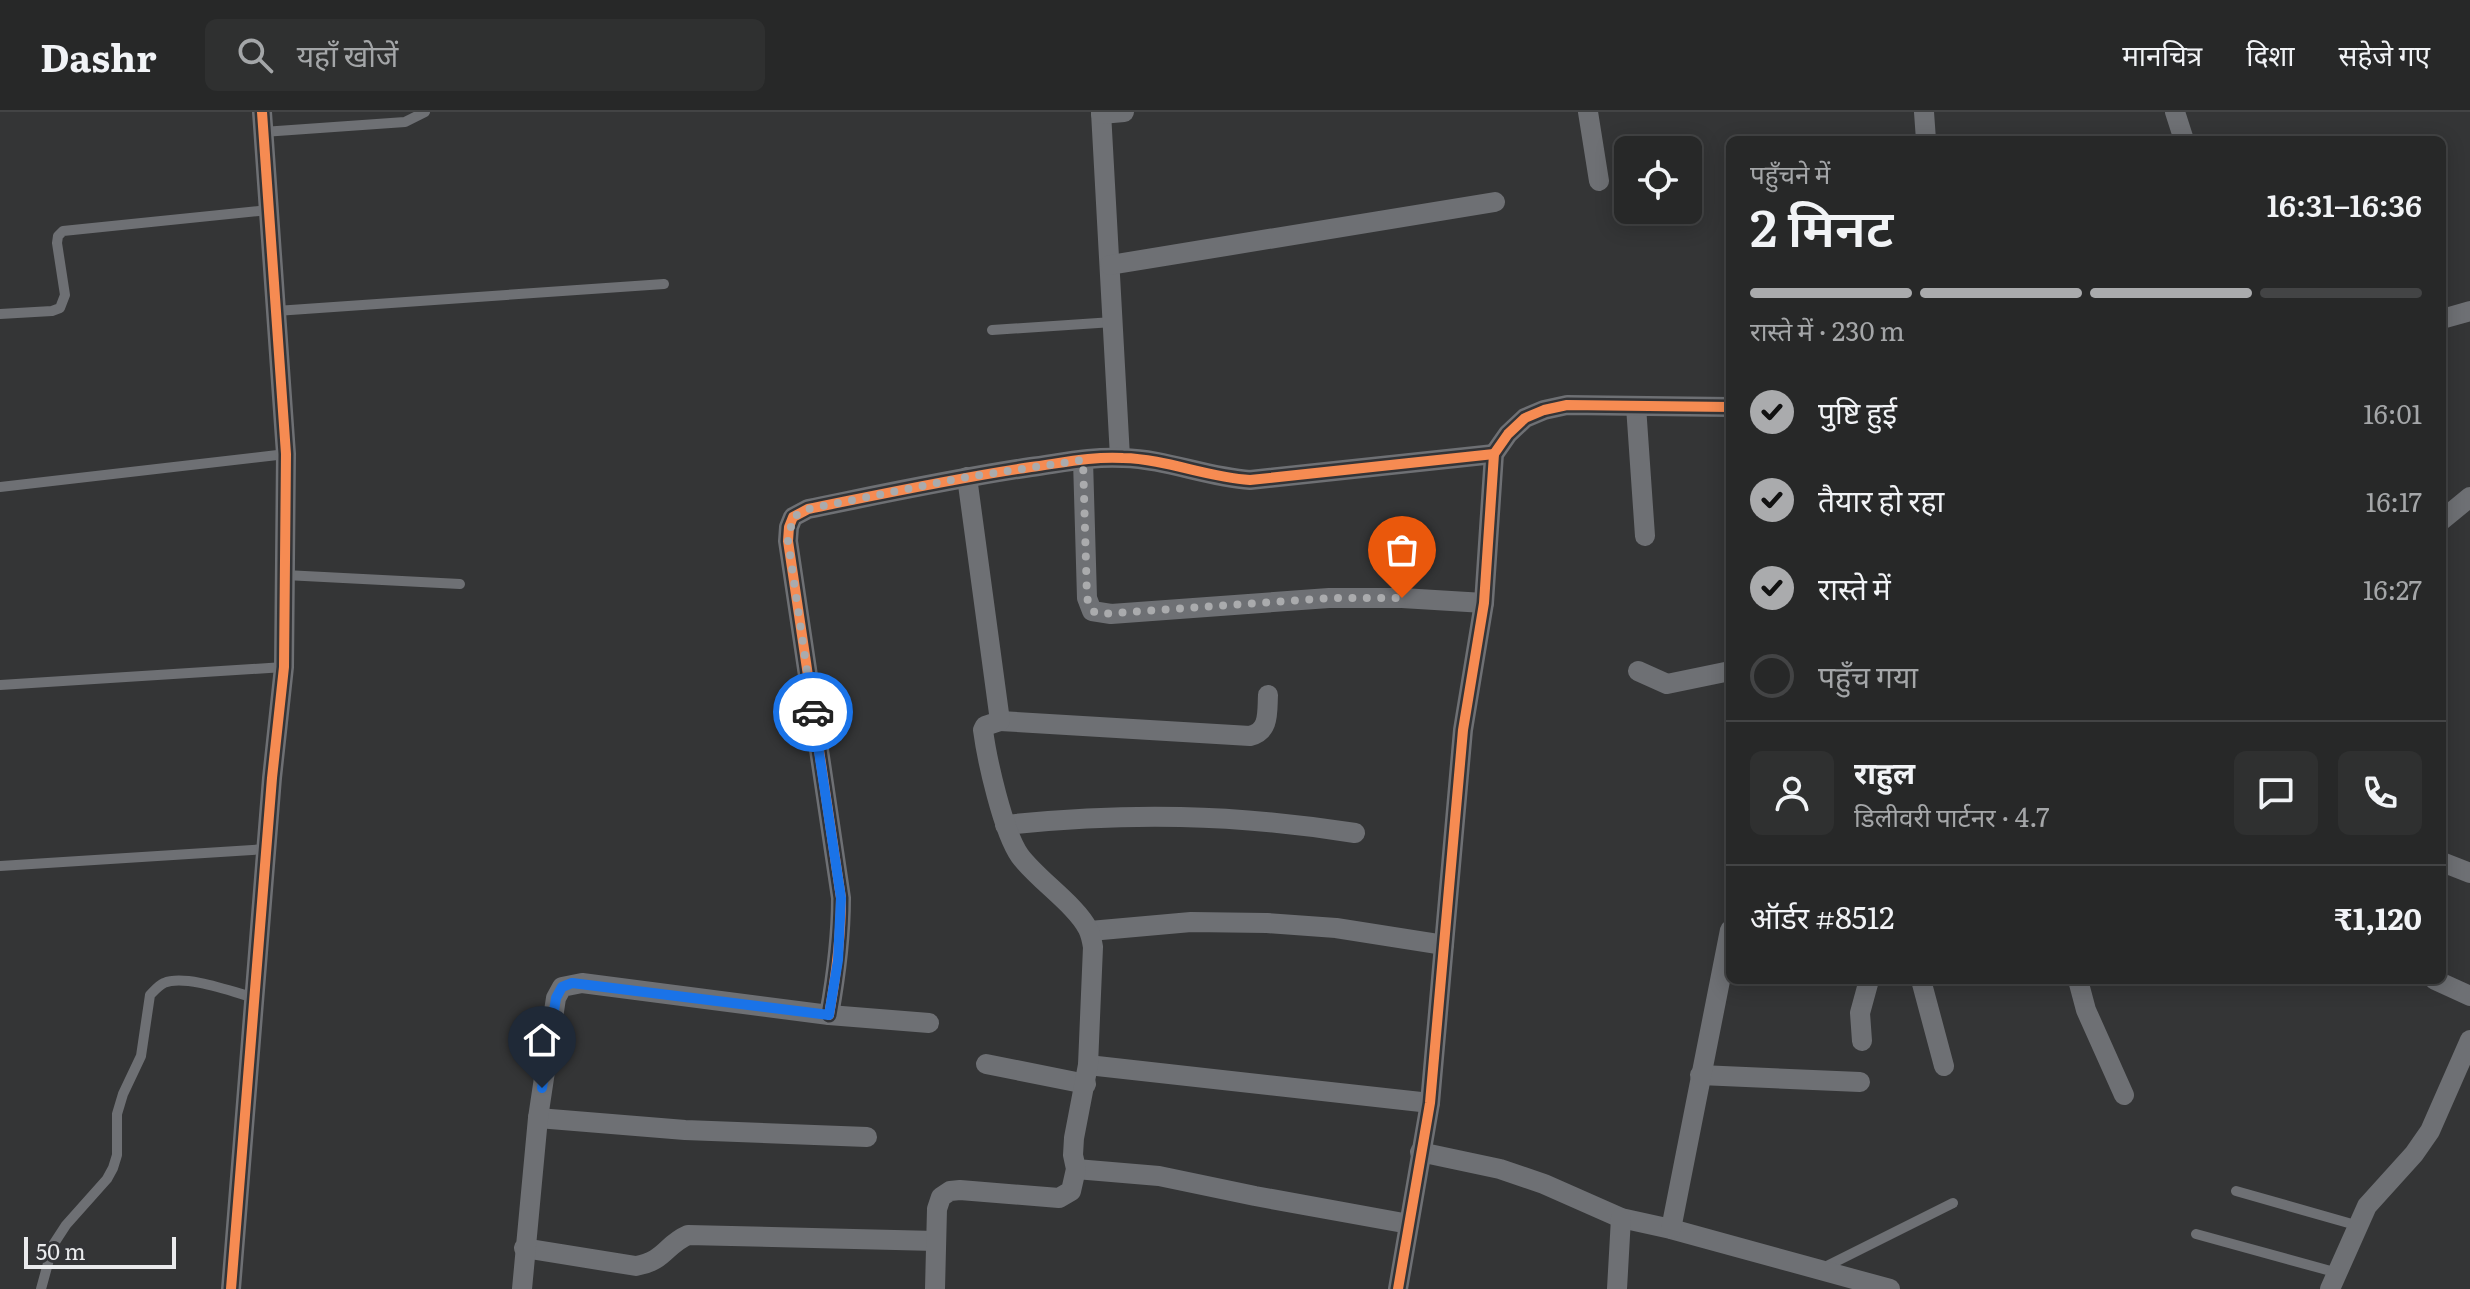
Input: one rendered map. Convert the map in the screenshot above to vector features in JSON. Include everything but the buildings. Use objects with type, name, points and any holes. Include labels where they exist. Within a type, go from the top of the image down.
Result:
[{"type":"street","points":[[1120,457],[1101,113],[1124,112]]},
{"type":"street","points":[[1588,112],[1599,181]]},
{"type":"street","points":[[1924,112],[1926,136]]},
{"type":"street","points":[[2175,112],[2183,136]]},
{"type":"street","points":[[231,1289],[284,667],[286,454],[263,122]]},
{"type":"street","points":[[1110,265],[1495,202]]},
{"type":"street","points":[[2446,318],[2470,311]]},
{"type":"street","points":[[1398,1289],[1430,1103],[1463,730],[1484,603],[1494,454],[1508,434],[1525,418],[1567,405],[1726,407]]},
{"type":"street","points":[[1636,406],[1645,536]]},
{"type":"street","points":[[829,1015],[838,960],[841,898],[788,541],[793,517],[808,509],[967,477],[1083,460],[1120,457],[1153,460],[1221,478],[1250,480],[1494,454]]},
{"type":"street","points":[[1083,460],[1087,598],[1092,611],[1111,614],[1329,598],[1484,603]]},
{"type":"street","points":[[967,477],[1000,721]]},
{"type":"street","points":[[2446,517],[2470,497]]},
{"type":"street","points":[[1638,671],[1667,684],[1726,672]]},
{"type":"street","points":[[935,1289],[937,1209],[941,1197],[950,1191],[960,1190],[1059,1198],[1071,1191],[1076,1169],[1074,1138],[1087,1075],[1093,947],[1090,931],[1018,853],[1005,825],[983,730],[985,726],[1000,721],[1250,736],[1260,734],[1265,728],[1268,695]]},
{"type":"street","points":[[1005,825],[1104,817],[1206,816],[1355,833]]},
{"type":"street","points":[[2446,864],[2470,873]]},
{"type":"street","points":[[1090,931],[1191,922],[1267,923],[1336,928],[1444,945]]},
{"type":"street","points":[[1671,1229],[1726,949]]},
{"type":"street","points":[[522,1289],[538,1118],[556,998],[562,987],[572,983],[829,1015],[929,1023]]},
{"type":"street","points":[[1862,1041],[1860,1013],[1868,984]]},
{"type":"street","points":[[1922,984],[1944,1066]]},
{"type":"street","points":[[2079,984],[2086,1010],[2124,1095]]},
{"type":"street","points":[[2444,984],[2470,996]]},
{"type":"street","points":[[2334,1281],[2367,1206],[2414,1154],[2430,1131],[2470,1040]]},
{"type":"street","points":[[986,1064],[1430,1103]]},
{"type":"street","points":[[1700,1075],[1860,1082]]},
{"type":"street","points":[[538,1118],[685,1130],[867,1137]]},
{"type":"street","points":[[1420,1152],[1500,1169],[1544,1184],[1621,1218],[1890,1289]]},
{"type":"street","points":[[1076,1169],[1159,1176],[1409,1224]]},
{"type":"street","points":[[1617,1289],[1621,1218]]},
{"type":"street","points":[[524,1248],[636,1266],[651,1263],[678,1239],[688,1235],[936,1241]]},
{"type":"lane","points":[[263,122],[405,122],[425,112]]},
{"type":"lane","points":[[0,314],[60,308],[65,295],[57,243],[63,231],[269,210]]},
{"type":"lane","points":[[276,311],[664,284]]},
{"type":"lane","points":[[992,330],[1113,322]]},
{"type":"lane","points":[[0,487],[286,454]]},
{"type":"lane","points":[[285,575],[460,584]]},
{"type":"lane","points":[[0,685],[284,667]]},
{"type":"lane","points":[[0,866],[267,849]]},
{"type":"lane","points":[[41,1289],[53,1245],[113,1168],[117,1155],[117,1114],[141,1056],[150,995],[165,982],[189,981],[255,998]]},
{"type":"lane","points":[[2236,1191],[2359,1226]]},
{"type":"lane","points":[[1819,1270],[1953,1203]]},
{"type":"lane","points":[[2196,1234],[2334,1281]]},
{"type":"cycle path","points":[[231,1289],[272,778],[284,667],[286,454],[262,112]]},
{"type":"cycle path","points":[[1398,1289],[1430,1103],[1463,730],[1484,603],[1494,454],[1508,434],[1525,418],[1567,405],[1726,407]]},
{"type":"cycle path","points":[[829,1015],[838,957],[841,898],[788,541],[793,517],[808,509],[919,486],[1089,459],[1139,459],[1250,480],[1494,454]]},
{"type":"way so far","points":[[813,712],[788,541],[793,517],[808,509],[967,477],[1083,460],[1087,598],[1092,611],[1101,614],[1329,598],[1402,598]]},
{"type":"route","points":[[542,1088],[556,998],[562,987],[572,983],[829,1015],[838,960],[841,898],[813,712]]}]
